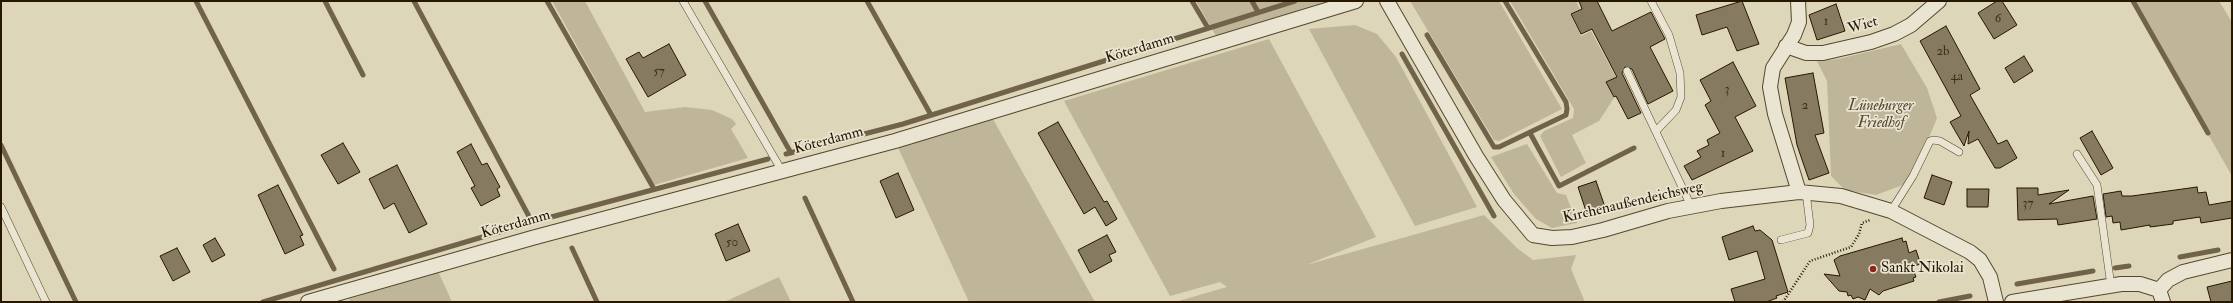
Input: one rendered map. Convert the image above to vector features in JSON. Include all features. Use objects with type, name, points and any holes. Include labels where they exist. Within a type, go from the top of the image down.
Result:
[{"type":"street","name":"Köterdamm","points":[[308,302],[532,238],[895,141],[1356,1]]},
{"type":"street","name":"Kirchenaußendeichsweg","points":[[1388,1],[1476,156],[1504,200],[1533,235],[1552,238],[1572,237],[1690,206],[1802,192],[1841,196],[1891,211],[1975,256],[1980,260],[1990,277],[1996,302]]},
{"type":"street","points":[[1798,1],[1799,22],[1773,68],[1770,87],[1775,114],[1802,192]]},
{"type":"street","name":"Wiet","points":[[1786,46],[1806,53],[1823,54],[1871,42],[1894,34],[1911,25],[1939,1]]},
{"type":"street","points":[[2012,302],[2132,284],[2161,296],[2168,280],[2183,272],[2232,260]]},
{"type":"lane","points":[[683,1],[782,171]]},
{"type":"lane","points":[[1651,1],[1669,34],[1680,73],[1681,97],[1676,110],[1657,130]]},
{"type":"lane","points":[[1627,71],[1657,130],[1690,206]]},
{"type":"lane","points":[[1891,211],[1913,176],[1930,141],[1940,141],[1959,152]]},
{"type":"lane","points":[[2077,154],[2097,185],[2112,286]]},
{"type":"lane","points":[[1781,240],[1808,233],[1810,224],[1802,192]]},
{"type":"lane","points":[[1,207],[46,302]]},
{"type":"path","points":[[1784,302],[1810,261],[1851,247],[1860,234],[1862,223],[1891,211]]},
{"type":"green space","points":[[552,1],[585,1],[645,112],[685,107],[712,110],[732,119],[736,124],[731,129],[748,158],[654,185]]},
{"type":"green space","points":[[1196,1],[1356,1],[1220,43]]},
{"type":"green space","points":[[1410,1],[1499,1],[1562,109],[1499,141],[1494,140]]},
{"type":"green space","points":[[1510,1],[1576,1],[1580,9],[1570,14],[1581,36],[1591,31],[1616,77],[1606,82],[1614,98],[1599,121],[1572,135],[1586,163],[1561,177],[1540,136],[1544,131],[1573,118],[1574,109]]},
{"type":"green space","points":[[2132,1],[2219,1],[2232,22],[2232,176]]},
{"type":"green space","points":[[1355,25],[1377,34],[1396,57],[1477,207],[1415,226],[1309,29]]},
{"type":"green space","points":[[1269,39],[1376,237],[1306,265],[1484,215],[1517,248],[1533,260],[1576,255],[1571,269],[1585,302],[1175,302],[1227,287],[1220,282],[1170,296],[1064,101]]},
{"type":"green space","name":"Lüneburger Friedhof","points":[[1901,44],[1927,88],[1937,118],[1912,179],[1908,183],[1876,195],[1845,190],[1831,176],[1827,81],[1817,61],[1838,59]]},
{"type":"green space","points":[[989,112],[1095,302],[969,302],[895,141]]},
{"type":"green space","points":[[1527,144],[1557,193],[1566,195],[1577,223],[1552,228],[1536,219],[1514,194],[1491,157]]},
{"type":"green space","points":[[438,271],[452,302],[350,302],[349,299]]},
{"type":"green space","points":[[779,277],[791,302],[724,302]]},
{"type":"building","points":[[1579,1],[1597,1],[1612,31],[1651,12],[1665,39],[1650,47],[1673,91],[1648,104],[1632,69],[1625,67],[1622,73],[1641,113],[1628,119],[1616,96],[1614,97],[1606,82],[1617,77],[1592,29],[1581,34],[1571,14],[1582,9]]},
{"type":"building","points":[[1742,1],[1759,44],[1737,51],[1727,27],[1702,35],[1696,15]]},
{"type":"building","points":[[1997,1],[2002,1],[2017,25],[1994,39],[1978,13]]},
{"type":"building","points":[[1836,4],[1845,31],[1817,40],[1809,15]]},
{"type":"building","points":[[1946,26],[1980,89],[1970,95],[1998,144],[2007,140],[2017,158],[2000,168],[1995,168],[1978,139],[1968,144],[1969,131],[1964,146],[1950,122],[1961,116],[1920,41]]},
{"type":"building","points":[[669,44],[686,75],[648,97],[626,59],[639,52],[643,58]]},
{"type":"building","points":[[2024,56],[2033,71],[2014,83],[2005,68]]},
{"type":"building","points":[[1733,62],[1756,106],[1735,117],[1753,151],[1692,180],[1684,166],[1701,157],[1697,151],[1709,145],[1707,140],[1720,133],[1705,105],[1711,101],[1700,80]]},
{"type":"building","points":[[1813,73],[1824,133],[1815,135],[1829,173],[1809,180],[1797,145],[1785,78]]},
{"type":"building","points":[[1058,122],[1104,202],[1107,201],[1117,219],[1106,226],[1095,207],[1084,214],[1038,133]]},
{"type":"building","points":[[2092,131],[2113,168],[2101,175],[2080,138]]},
{"type":"building","points":[[343,143],[360,172],[338,184],[321,155]]},
{"type":"building","points":[[471,144],[482,165],[487,163],[500,187],[497,189],[500,196],[481,206],[471,188],[475,186],[457,152]]},
{"type":"building","points":[[397,165],[427,224],[409,233],[394,203],[384,209],[369,179]]},
{"type":"building","points":[[898,173],[914,210],[896,218],[880,181]]},
{"type":"building","points":[[1932,175],[1952,182],[1944,205],[1924,198]]},
{"type":"building","points":[[1596,181],[1605,207],[1587,214],[1578,187]]},
{"type":"building","points":[[278,185],[303,235],[300,236],[304,245],[285,254],[258,195]]},
{"type":"building","points":[[2197,187],[2198,193],[2206,192],[2209,205],[2232,201],[2232,218],[2201,223],[2200,217],[2173,221],[2173,224],[2150,227],[2150,225],[2121,230],[2120,222],[2113,223],[2112,216],[2106,217],[2103,194],[2121,191],[2122,196],[2132,196]]},
{"type":"building","points":[[2017,188],[2038,188],[2038,195],[2069,190],[2049,204],[2093,196],[2097,219],[2058,225],[2057,219],[2018,220]]},
{"type":"building","points":[[1967,189],[1989,189],[1988,207],[1967,207]]},
{"type":"building","points":[[738,224],[750,251],[726,261],[715,234]]},
{"type":"building","points":[[1753,226],[1755,231],[1760,230],[1772,240],[1788,292],[1776,296],[1777,298],[1766,302],[1735,302],[1731,289],[1765,279],[1757,251],[1729,260],[1722,237]]},
{"type":"building","points":[[1107,235],[1116,252],[1109,255],[1112,261],[1090,273],[1078,250]]},
{"type":"building","points":[[215,238],[225,255],[212,262],[203,245]]},
{"type":"building","name":"Sankt Nikolai","points":[[1902,238],[1903,242],[1906,241],[1909,253],[1916,250],[1920,262],[1920,264],[1912,267],[1916,277],[1913,278],[1914,281],[1883,291],[1879,295],[1870,289],[1865,300],[1858,297],[1853,299],[1851,295],[1848,296],[1847,292],[1839,291],[1824,274],[1840,276],[1834,260],[1840,256]]},
{"type":"building","points":[[177,248],[190,272],[173,281],[160,256]]},
{"type":"building","points":[[2232,281],[2232,302],[2211,302],[2207,287]]},
{"type":"waterway","points":[[196,1],[334,269]]},
{"type":"waterway","points":[[325,1],[363,75]]},
{"type":"waterway","points":[[414,1],[532,222]]},
{"type":"waterway","points":[[547,1],[654,189]]},
{"type":"waterway","points":[[705,1],[791,153]]},
{"type":"waterway","points":[[867,1],[931,115]]},
{"type":"waterway","points":[[1192,1],[1208,28]]},
{"type":"waterway","points":[[1252,1],[1258,12]]},
{"type":"waterway","points":[[786,154],[903,124],[1295,1]]},
{"type":"waterway","points":[[1427,35],[1494,147],[1499,147],[1566,115],[1567,109],[1566,102],[1505,1]]},
{"type":"waterway","points":[[2133,1],[2208,133]]},
{"type":"waterway","points":[[1402,54],[1494,216]]},
{"type":"waterway","points":[[1530,133],[1559,186],[1634,148]]},
{"type":"waterway","points":[[1,145],[76,302]]},
{"type":"waterway","points":[[263,302],[540,220],[768,159]]},
{"type":"waterway","points":[[805,198],[853,302]]},
{"type":"waterway","points":[[572,248],[597,302]]},
{"type":"waterway","points":[[2180,257],[2218,250]]},
{"type":"waterway","points":[[2115,268],[2129,266]]},
{"type":"waterway","points":[[2017,284],[2093,271]]},
{"type":"waterway","points":[[1939,302],[1970,296]]},
{"type":"place","name":"Sankt Nikolai","points":[[1873,269]]}]
